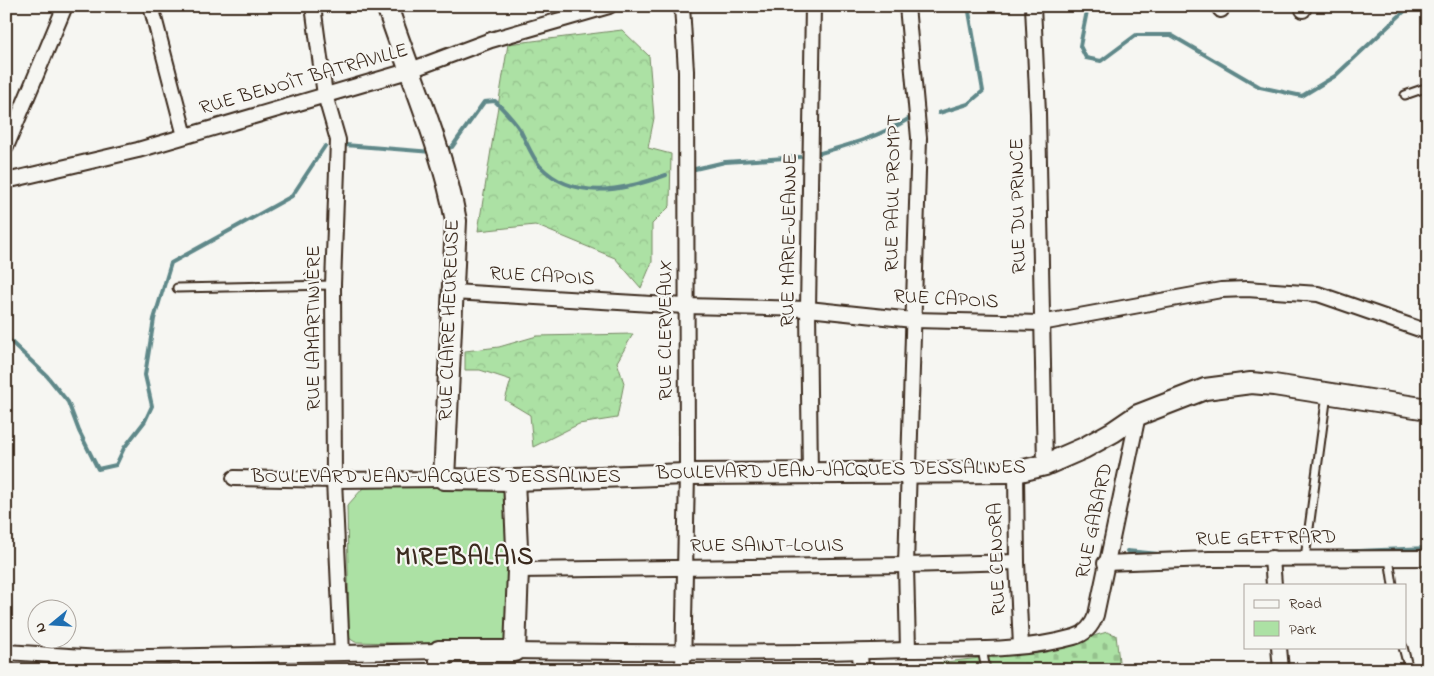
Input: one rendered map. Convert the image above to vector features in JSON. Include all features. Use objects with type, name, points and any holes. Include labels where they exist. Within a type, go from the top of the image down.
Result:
[{"type":"main road","name":"RUE CLAIRE HEUREUSE","points":[[387,6],[408,71],[451,189],[456,221],[444,479]]},
{"type":"main road","name":"BOULEVARD JEAN-JACQUES DESSALINES","points":[[444,479],[514,480],[687,474],[810,474],[909,471],[1016,472],[1044,465],[1084,448],[1114,432],[1138,415],[1205,389],[1251,383],[1428,409]]},
{"type":"main road","points":[[440,660],[515,651],[518,570],[514,480]]},
{"type":"street","points":[[6,147],[65,6]]},
{"type":"street","points":[[151,6],[185,136]]},
{"type":"street","name":"RUE LAMARTINIÈRE","points":[[313,6],[325,95],[338,140],[333,285],[334,480],[342,653]]},
{"type":"street","name":"RUE BENOÎT BATRAVILLE","points":[[6,180],[138,150],[408,71],[491,40],[609,6]]},
{"type":"street","name":"RUE CLERVEAUX","points":[[682,6],[686,71],[687,474],[683,670]]},
{"type":"street","name":"RUE MARIE-JEANNE","points":[[810,474],[808,309],[813,6]]},
{"type":"street","name":"RUE PAUL PROMPT","points":[[906,6],[919,138],[906,565],[908,650]]},
{"type":"street","name":"RUE DU PRINCE","points":[[1033,6],[1038,123],[1044,465]]},
{"type":"street","name":"RUE CAPOIS","points":[[453,292],[686,306],[808,309],[913,320],[1041,323],[1221,290],[1246,289],[1318,294],[1428,332]]},
{"type":"street","name":"RUE GABARD","points":[[1021,646],[1074,637],[1085,632],[1092,625],[1096,615],[1105,563],[1138,415]]},
{"type":"street","name":"RUE CENORA","points":[[1016,472],[1017,562],[1021,646]]},
{"type":"street","name":"BOULEVARD JEAN-JACQUES DESSALINES","points":[[234,478],[334,480],[444,479]]},
{"type":"street","points":[[1272,558],[1274,584]]},
{"type":"street","name":"RUE GEFFRARD","points":[[1105,563],[1272,558],[1428,558]]},
{"type":"street","name":"RUE SAINT-LOUIS","points":[[518,570],[1017,562]]},
{"type":"street","points":[[515,651],[860,653],[1021,646]]},
{"type":"street","points":[[1279,648],[1281,670]]},
{"type":"street","points":[[6,652],[100,658],[342,653],[440,660]]},
{"type":"street","points":[[860,653],[861,670]]},
{"type":"lane","points":[[1405,95],[1428,87]]},
{"type":"lane","points":[[178,288],[333,285]]},
{"type":"lane","points":[[1305,558],[1327,394]]},
{"type":"lane","points":[[1389,558],[1393,584]]},
{"type":"lane","points":[[1403,648],[1409,670]]},
{"type":"lane","points":[[982,649],[986,670]]},
{"type":"green space","points":[[622,30],[649,56],[654,118],[648,148],[671,154],[670,206],[652,224],[652,262],[641,288],[615,258],[535,225],[478,231],[508,44]]},
{"type":"green space","points":[[633,334],[617,362],[624,383],[617,418],[579,424],[533,447],[530,415],[505,400],[511,380],[480,370],[465,370],[465,351],[499,347],[537,336]]},
{"type":"green space","points":[[461,485],[495,488],[510,495],[513,629],[502,642],[484,645],[355,642],[349,638],[347,506],[363,488]]},
{"type":"green space","points":[[1107,632],[1116,635],[1120,670],[919,670],[919,665],[1042,651]]},
{"type":"waterway","points":[[939,113],[968,104],[983,91],[968,6]]},
{"type":"waterway","points":[[1088,6],[1080,46],[1086,58],[1101,61],[1136,35],[1171,35],[1260,87],[1302,96],[1335,76],[1410,6]]},
{"type":"waterway","points":[[444,150],[452,147],[484,102],[495,101],[520,130],[540,166],[553,177],[568,185],[600,190],[634,185],[666,175]]},
{"type":"waterway","points":[[817,154],[876,135],[910,118]]},
{"type":"waterway","points":[[345,145],[432,152]]},
{"type":"waterway","points":[[6,337],[47,376],[68,402],[79,431],[98,469],[116,465],[124,448],[145,421],[152,406],[145,375],[154,319],[171,263],[292,196],[325,146]]},
{"type":"waterway","points":[[695,169],[725,162],[800,157]]},
{"type":"waterway","points":[[1335,552],[1428,548]]},
{"type":"waterway","points":[[1127,551],[1159,554]]},
{"type":"district","name":"MIREBALAIS","points":[[465,558]]}]
